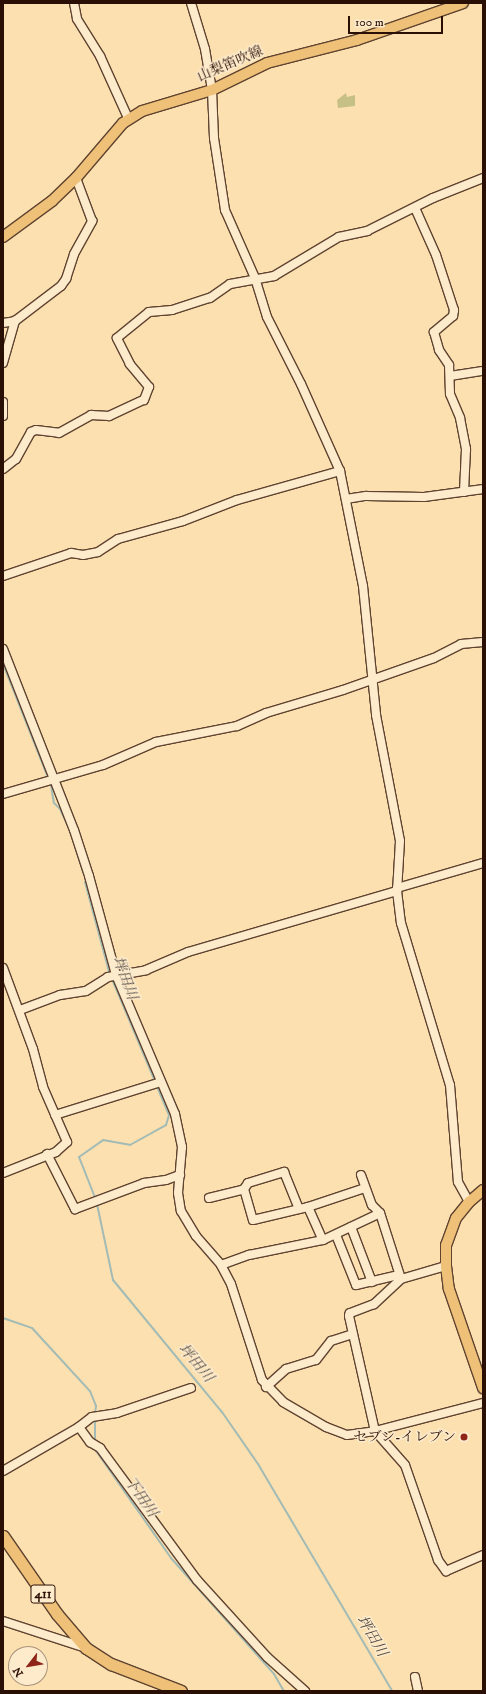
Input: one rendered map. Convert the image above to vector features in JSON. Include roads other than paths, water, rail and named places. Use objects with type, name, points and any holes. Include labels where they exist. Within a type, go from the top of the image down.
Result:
[{"type":"highway","name":"411","points":[[3,1536],[60,1619],[86,1648],[111,1664],[181,1691]]},
{"type":"main road","name":"山梨笛吹線","points":[[3,237],[52,201],[76,178],[128,118],[142,111],[212,90],[267,63],[357,40],[451,5],[463,3]]},
{"type":"main road","points":[[483,1190],[469,1202],[451,1228],[446,1245],[446,1266],[449,1289],[483,1388]]},
{"type":"street","points":[[74,3],[77,19],[100,56],[128,118]]},
{"type":"street","points":[[191,3],[205,49],[212,90],[214,138],[225,210],[255,278],[267,317],[302,384],[340,470],[363,586],[371,679],[400,840],[397,890],[401,923],[450,1085],[458,1182],[469,1202]]},
{"type":"street","points":[[3,323],[15,321],[62,286],[74,254],[92,222],[76,178]]},
{"type":"street","points":[[3,469],[16,459],[31,432],[36,430],[59,433],[91,415],[109,416],[144,400],[149,387],[130,364],[117,338],[149,312],[172,310],[210,298],[230,284],[255,278],[274,276],[339,237],[367,232],[415,208],[483,178]]},
{"type":"street","points":[[415,208],[436,255],[454,310],[453,316],[434,332],[439,350],[449,365],[450,394],[460,418],[466,449],[464,492]]},
{"type":"street","points":[[3,363],[15,321]]},
{"type":"street","points":[[450,376],[483,371]]},
{"type":"street","points":[[3,402],[3,416]]},
{"type":"street","points":[[3,576],[71,553],[83,555],[98,552],[118,538],[183,522],[237,500],[340,470]]},
{"type":"street","points":[[346,499],[366,496],[424,497],[483,489]]},
{"type":"street","points":[[3,794],[103,765],[156,742],[237,726],[266,713],[434,658],[461,644],[483,642]]},
{"type":"street","points":[[3,649],[89,876],[112,976],[161,1082],[180,1131],[182,1147],[178,1193],[181,1210],[196,1236],[221,1265],[231,1284],[252,1356],[266,1387],[283,1402],[336,1432],[360,1434],[483,1403]]},
{"type":"street","points":[[20,1010],[60,995],[86,991],[112,976],[146,970],[188,952],[483,863]]},
{"type":"street","points":[[3,968],[20,1010],[43,1087],[67,1142],[56,1152],[47,1154],[3,1173]]},
{"type":"street","points":[[54,1114],[161,1082]]},
{"type":"street","points":[[47,1154],[74,1209],[144,1183],[166,1180],[180,1175]]},
{"type":"street","points":[[299,1209],[284,1172],[248,1183],[244,1190],[253,1220],[308,1207],[365,1188]]},
{"type":"street","points":[[361,1175],[372,1205],[380,1213],[389,1236],[400,1277]]},
{"type":"street","points":[[209,1198],[244,1190]]},
{"type":"street","points":[[308,1207],[323,1240]]},
{"type":"street","points":[[221,1265],[249,1255],[323,1240],[380,1213]]},
{"type":"street","points":[[351,1228],[372,1282]]},
{"type":"street","points":[[336,1235],[356,1285],[400,1277],[446,1266]]},
{"type":"street","points":[[400,1277],[374,1304],[350,1313],[352,1334],[375,1431],[405,1465],[438,1560],[446,1571],[483,1556]]},
{"type":"street","points":[[266,1387],[286,1369],[316,1360],[331,1341],[352,1334]]},
{"type":"street","points":[[3,1471],[96,1416],[117,1413],[191,1388]]},
{"type":"street","points":[[79,1427],[90,1442],[100,1448],[197,1580],[267,1657],[305,1691]]},
{"type":"street","points":[[3,1621],[86,1648]]},
{"type":"street","points":[[415,1678],[418,1691]]},
{"type":"waterway","name":"坪田川","points":[[3,664],[47,775]]},
{"type":"waterway","name":"坪田川","points":[[51,785],[54,803],[60,809],[70,830],[83,872]]},
{"type":"waterway","name":"坪田川","points":[[85,882],[110,975]]},
{"type":"waterway","name":"坪田川","points":[[112,979],[154,1079]]},
{"type":"waterway","name":"坪田川","points":[[96,1200],[79,1157],[103,1140],[130,1145],[166,1125],[169,1115],[158,1089]]},
{"type":"waterway","name":"坪田川","points":[[97,1204],[113,1280],[222,1412],[258,1464],[392,1691]]},
{"type":"waterway","name":"下田川","points":[[3,1318],[32,1328],[90,1391],[96,1406],[95,1414]]},
{"type":"waterway","name":"下田川","points":[[95,1418],[95,1442]]},
{"type":"waterway","name":"下田川","points":[[94,1448],[171,1558],[274,1674],[284,1691]]},
{"type":"place","name":"セブン-イレブン","points":[[464,1437]]}]
